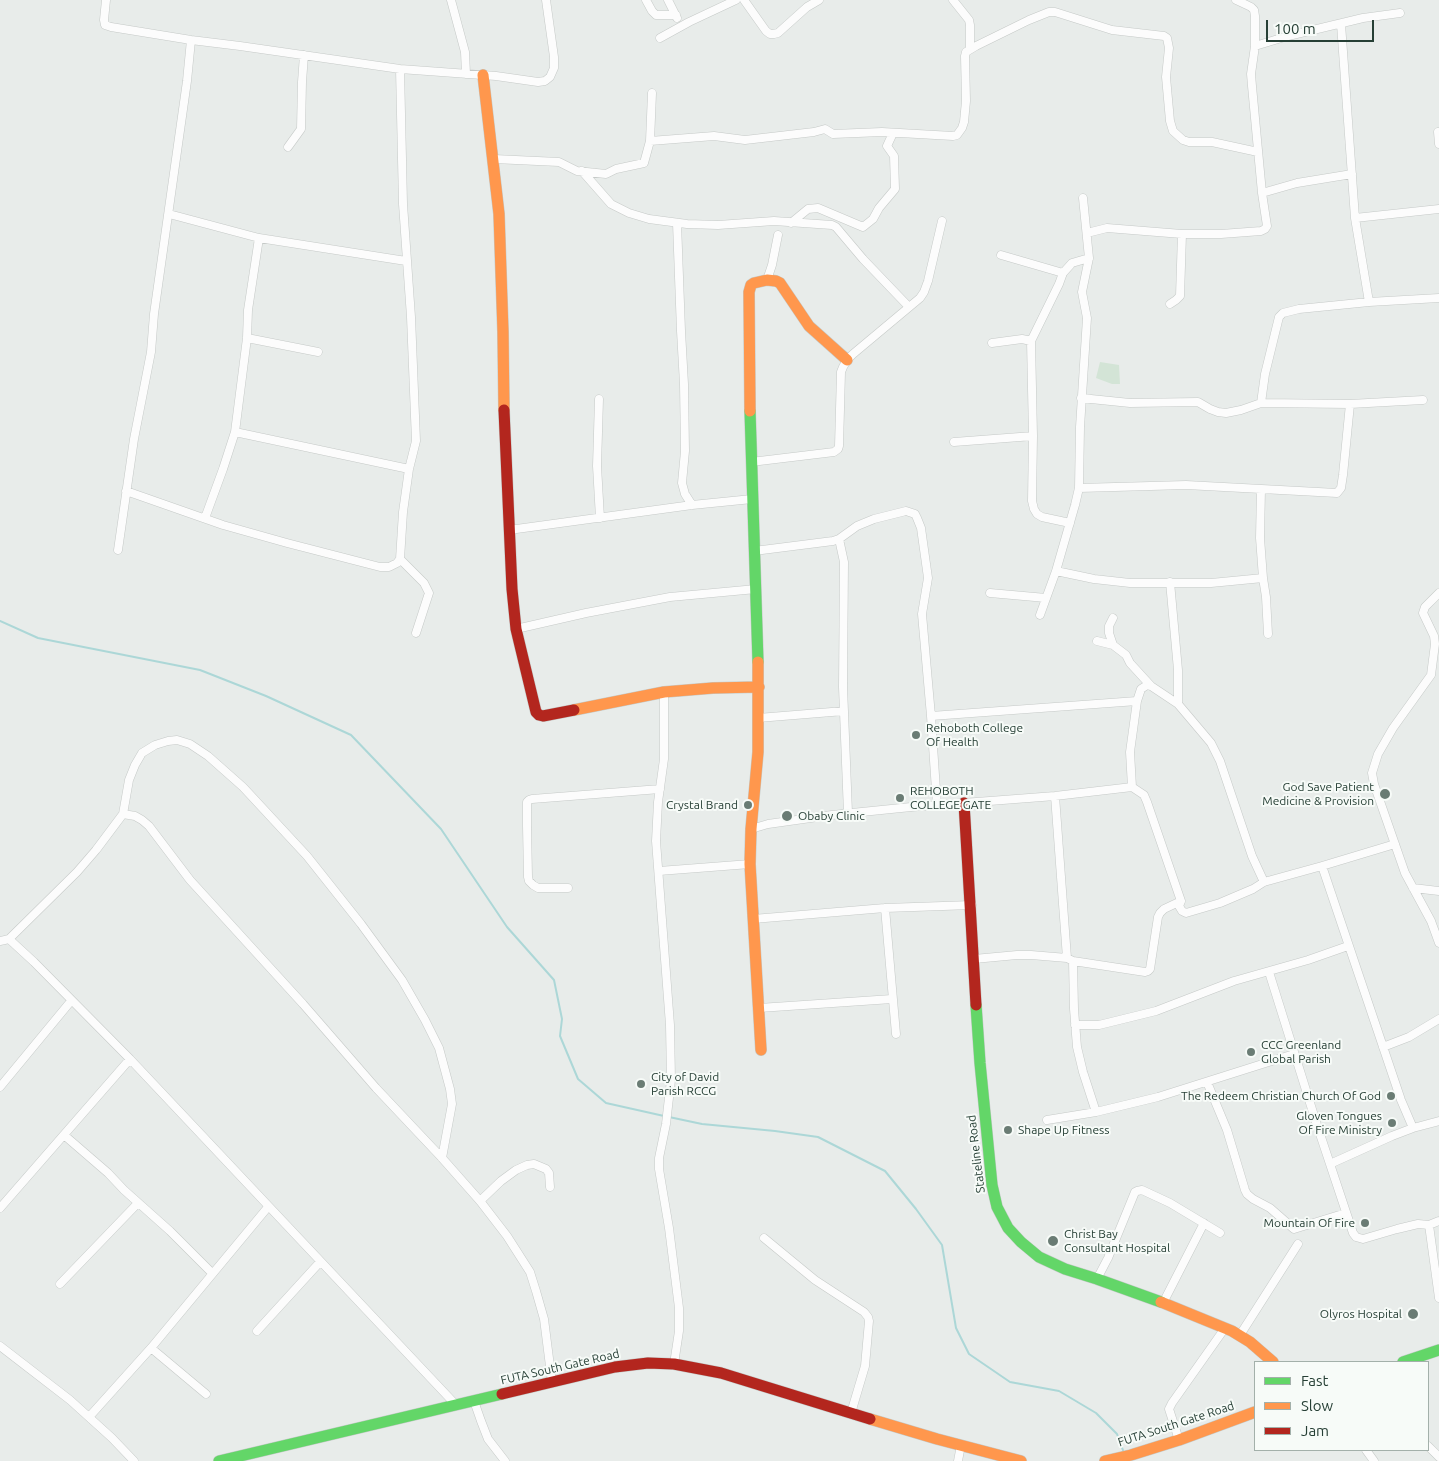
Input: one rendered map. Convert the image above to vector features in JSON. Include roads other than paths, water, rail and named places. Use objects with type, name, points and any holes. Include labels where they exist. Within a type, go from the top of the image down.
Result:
[{"type":"street","points":[[106,0],[104,20],[105,25],[111,27],[400,69],[483,75],[538,82],[545,81],[550,77],[554,68],[546,0]]},
{"type":"street","points":[[452,0],[466,57],[466,74]]},
{"type":"street","points":[[646,0],[656,15],[676,15]]},
{"type":"street","points":[[668,0],[682,26]]},
{"type":"street","points":[[660,38],[736,0]]},
{"type":"street","points":[[744,0],[766,31],[774,34],[778,33],[819,0]]},
{"type":"street","points":[[953,0],[969,20],[970,49]]},
{"type":"street","points":[[1087,233],[1107,228],[1182,234],[1222,234],[1265,229],[1267,226],[1262,193],[1251,74],[1256,25],[1254,10],[1236,0]]},
{"type":"street","points":[[650,140],[714,136],[745,140],[825,129],[833,134],[893,133],[953,136],[959,132],[964,122],[965,56],[970,49],[1029,20],[1049,12],[1055,12],[1112,30],[1164,36],[1167,38],[1169,42],[1166,76],[1170,121],[1173,131],[1183,140],[1189,142],[1212,142],[1258,152]]},
{"type":"street","points":[[1255,46],[1363,18],[1400,13]]},
{"type":"street","points":[[1341,24],[1355,218],[1369,302]]},
{"type":"street","points":[[118,550],[126,491],[151,352],[154,314],[191,40]]},
{"type":"street","points":[[288,147],[301,129],[304,55]]},
{"type":"street","points":[[126,491],[232,528],[380,567],[393,566],[400,559],[403,512],[409,469],[416,441],[411,317],[403,204],[400,69]]},
{"type":"street","points":[[483,75],[499,214],[504,427],[512,589],[516,629],[535,708],[539,715],[543,716],[664,692],[714,688],[759,688]]},
{"type":"street","points":[[494,159],[559,162],[582,171],[606,174],[616,169],[644,163],[650,140],[652,94]]},
{"type":"street","points":[[1438,132],[1439,144]]},
{"type":"street","points":[[791,223],[808,209],[818,208],[863,228],[873,219],[879,208],[895,189],[894,156],[887,146],[893,133]]},
{"type":"street","points":[[582,171],[611,204],[629,213],[649,219],[677,224],[718,225],[774,221],[832,225],[836,227],[863,259],[909,307]]},
{"type":"street","points":[[598,173],[602,193]]},
{"type":"street","points":[[1262,193],[1297,183],[1352,174]]},
{"type":"street","points":[[1040,615],[1056,571],[1079,488],[1080,427],[1086,318],[1082,292],[1089,258],[1083,198]]},
{"type":"street","points":[[1355,218],[1439,209]]},
{"type":"street","points":[[169,214],[259,238],[406,261]]},
{"type":"street","points":[[751,462],[834,452],[838,449],[841,372],[847,360],[920,298],[926,287],[942,221]]},
{"type":"street","points":[[677,224],[684,384],[685,451],[682,483],[685,494],[692,505]]},
{"type":"street","points":[[1170,304],[1180,296],[1182,234]]},
{"type":"street","points":[[767,280],[778,235]]},
{"type":"street","points":[[205,518],[224,469],[235,432],[247,338],[248,310],[259,238]]},
{"type":"street","points":[[1001,255],[1063,272]]},
{"type":"street","points":[[1070,523],[1042,517],[1037,514],[1032,501],[1034,436],[1031,341],[1063,272],[1072,263],[1089,258]]},
{"type":"street","points":[[761,1050],[750,864],[758,752],[759,688],[751,462],[749,288],[754,282],[767,280],[776,281],[783,286],[809,326],[847,360]]},
{"type":"street","points":[[1261,403],[1264,374],[1280,315],[1285,312],[1369,302],[1439,298]]},
{"type":"street","points":[[247,338],[318,352]]},
{"type":"street","points":[[992,343],[1022,339],[1031,341]]},
{"type":"street","points":[[1082,398],[1130,403],[1198,402],[1210,409],[1226,413],[1242,410],[1261,403],[1350,404],[1423,400]]},
{"type":"street","points":[[598,399],[596,466],[600,518]]},
{"type":"street","points":[[1079,488],[1186,486],[1334,493],[1339,491],[1343,475],[1350,404]]},
{"type":"street","points":[[235,432],[409,469]]},
{"type":"street","points":[[954,442],[1034,436]]},
{"type":"street","points":[[1261,489],[1260,538],[1268,634]]},
{"type":"street","points":[[509,530],[692,505],[752,499]]},
{"type":"street","points":[[754,551],[839,539],[857,526],[874,519],[906,511],[915,514],[920,528],[928,578],[922,614],[937,805]]},
{"type":"street","points":[[839,539],[844,562],[843,688],[848,813]]},
{"type":"street","points":[[400,559],[424,583],[429,593],[416,634]]},
{"type":"street","points":[[1056,571],[1094,579],[1130,583],[1211,583],[1262,578]]},
{"type":"street","points":[[1170,582],[1178,670],[1178,704]]},
{"type":"street","points":[[516,629],[670,597],[756,589]]},
{"type":"street","points":[[990,593],[1046,598]]},
{"type":"street","points":[[1439,593],[1425,607],[1423,613],[1434,636],[1435,644],[1431,675],[1378,754],[1372,772],[1374,784],[1405,873],[1431,921],[1439,943]]},
{"type":"street","points":[[1113,618],[1109,626],[1109,633],[1113,644]]},
{"type":"street","points":[[1097,641],[1113,644],[1126,655],[1130,663],[1151,686],[1178,704],[1211,743],[1220,760],[1252,856],[1264,882]]},
{"type":"street","points":[[1431,675],[1439,680]]},
{"type":"street","points":[[1132,787],[1130,752],[1137,701],[1141,689],[1147,685],[1151,686]]},
{"type":"street","points":[[664,692],[664,758],[658,802],[656,841],[670,1025],[671,1080],[659,1169],[679,1308],[679,1331],[674,1364]]},
{"type":"street","points":[[931,716],[1137,701]]},
{"type":"street","points":[[758,718],[844,711]]},
{"type":"street","points":[[0,941],[8,939],[77,872],[96,850],[123,814],[129,780],[142,753],[155,745],[168,741],[177,740],[190,744],[208,756],[268,812],[361,924],[402,980],[439,1048],[450,1089],[452,1104],[442,1158]]},
{"type":"street","points":[[751,829],[783,822],[911,806],[1055,796],[1132,787],[1144,795],[1181,901],[1179,906],[1182,911],[1186,912],[1220,903],[1253,889],[1264,882],[1395,844]]},
{"type":"street","points":[[568,888],[538,888],[529,881],[528,800],[660,789]]},
{"type":"street","points":[[1055,796],[1077,1047],[1096,1112]]},
{"type":"street","name":"Stateline Road","points":[[964,803],[972,904],[980,1063],[992,1185],[997,1207],[1008,1228],[1040,1257],[1066,1269],[1163,1303],[1225,1328],[1250,1342],[1272,1361]]},
{"type":"street","points":[[123,814],[135,816],[149,826],[190,880],[277,975],[376,1088],[442,1158],[480,1201],[507,1236],[530,1272],[536,1291],[544,1319],[552,1382]]},
{"type":"street","points":[[659,871],[750,864]]},
{"type":"street","points":[[1322,866],[1401,1100],[1413,1128]]},
{"type":"street","points":[[1413,888],[1439,891]]},
{"type":"street","points":[[974,959],[1017,955],[1070,960],[1145,972],[1150,969],[1160,913],[1181,901]]},
{"type":"street","points":[[753,919],[885,908],[972,904]]},
{"type":"street","points":[[885,908],[896,1034]]},
{"type":"street","points":[[8,939],[34,962],[130,1059],[456,1405]]},
{"type":"street","points":[[1075,1025],[1099,1025],[1156,1011],[1234,982],[1348,946]]},
{"type":"street","points":[[1269,972],[1353,1233],[1356,1237],[1363,1239],[1397,1228],[1418,1224],[1429,1226],[1439,1221]]},
{"type":"street","points":[[759,1008],[892,999]]},
{"type":"street","points":[[0,1087],[71,1001]]},
{"type":"street","points":[[1383,1047],[1409,1037],[1439,1019]]},
{"type":"street","points":[[1047,1120],[1096,1112],[1158,1097],[1294,1054]]},
{"type":"street","points":[[0,1208],[130,1059]]},
{"type":"street","points":[[1208,1082],[1227,1130],[1247,1194],[1270,1208],[1294,1229],[1346,1212]]},
{"type":"street","points":[[1330,1164],[1392,1136],[1439,1121]]},
{"type":"street","points":[[64,1135],[108,1173],[212,1273]]},
{"type":"street","points":[[480,1201],[501,1181],[516,1170],[527,1165],[534,1164],[546,1169],[549,1173],[550,1187]]},
{"type":"street","points":[[1097,1279],[1108,1258],[1135,1192],[1142,1190],[1170,1203],[1220,1233]]},
{"type":"street","points":[[60,1284],[138,1203]]},
{"type":"street","points":[[90,1417],[268,1206]]},
{"type":"street","points":[[1163,1303],[1204,1223]]},
{"type":"street","points":[[1429,1226],[1439,1298]]},
{"type":"street","points":[[764,1238],[815,1280],[864,1312],[868,1317],[865,1366],[851,1413]]},
{"type":"street","points":[[1240,1335],[1298,1244]]},
{"type":"street","points":[[258,1331],[320,1262]]},
{"type":"street","points":[[1179,1440],[1169,1409],[1225,1328]]},
{"type":"street","points":[[0,1346],[90,1417],[134,1461]]},
{"type":"street","points":[[150,1348],[206,1394]]},
{"type":"street","points":[[1407,1361],[1439,1350]]},
{"type":"street","name":"FUTA South Gate Road","points":[[223,1461],[615,1367],[648,1363],[694,1366],[1021,1461]]},
{"type":"street","points":[[474,1401],[488,1439],[505,1461]]},
{"type":"street","name":"FUTA South Gate Road","points":[[1105,1461],[1179,1440],[1254,1412]]},
{"type":"street","points":[[958,1461],[961,1445]]},
{"type":"street","points":[[1429,1447],[1439,1457]]},
{"type":"waterway","points":[[0,621],[38,638],[200,670],[266,696],[351,735],[441,829],[507,927],[554,980],[562,1019],[560,1036],[578,1079],[606,1103],[664,1116]]},
{"type":"waterway","points":[[669,1117],[702,1124],[818,1137],[885,1171],[942,1245],[956,1328],[969,1354],[1010,1382],[1059,1391],[1096,1413],[1117,1434],[1124,1453]]},
{"type":"place","name":"Rehoboth College Of Health","points":[[916,735]]},
{"type":"place","name":"God Save Patient Medicine & Provision","points":[[1385,794]]},
{"type":"place","name":"REHOBOTH COLLEGE GATE","points":[[900,798]]},
{"type":"place","name":"Crystal Brand","points":[[748,805]]},
{"type":"place","name":"Obaby Clinic","points":[[787,816]]},
{"type":"place","name":"CCC Greenland Global Parish","points":[[1251,1052]]},
{"type":"place","name":"City of David Parish RCCG","points":[[641,1084]]},
{"type":"place","name":"The Redeem Christian Church Of God","points":[[1391,1096]]},
{"type":"place","name":"Gloven Tongues Of Fire Ministry","points":[[1392,1123]]},
{"type":"place","name":"Shape Up Fitness","points":[[1008,1130]]},
{"type":"place","name":"Mountain Of Fire","points":[[1365,1223]]},
{"type":"place","name":"Christ Bay Consultant Hospital","points":[[1053,1241]]},
{"type":"place","name":"Olyros Hospital","points":[[1413,1314]]}]
